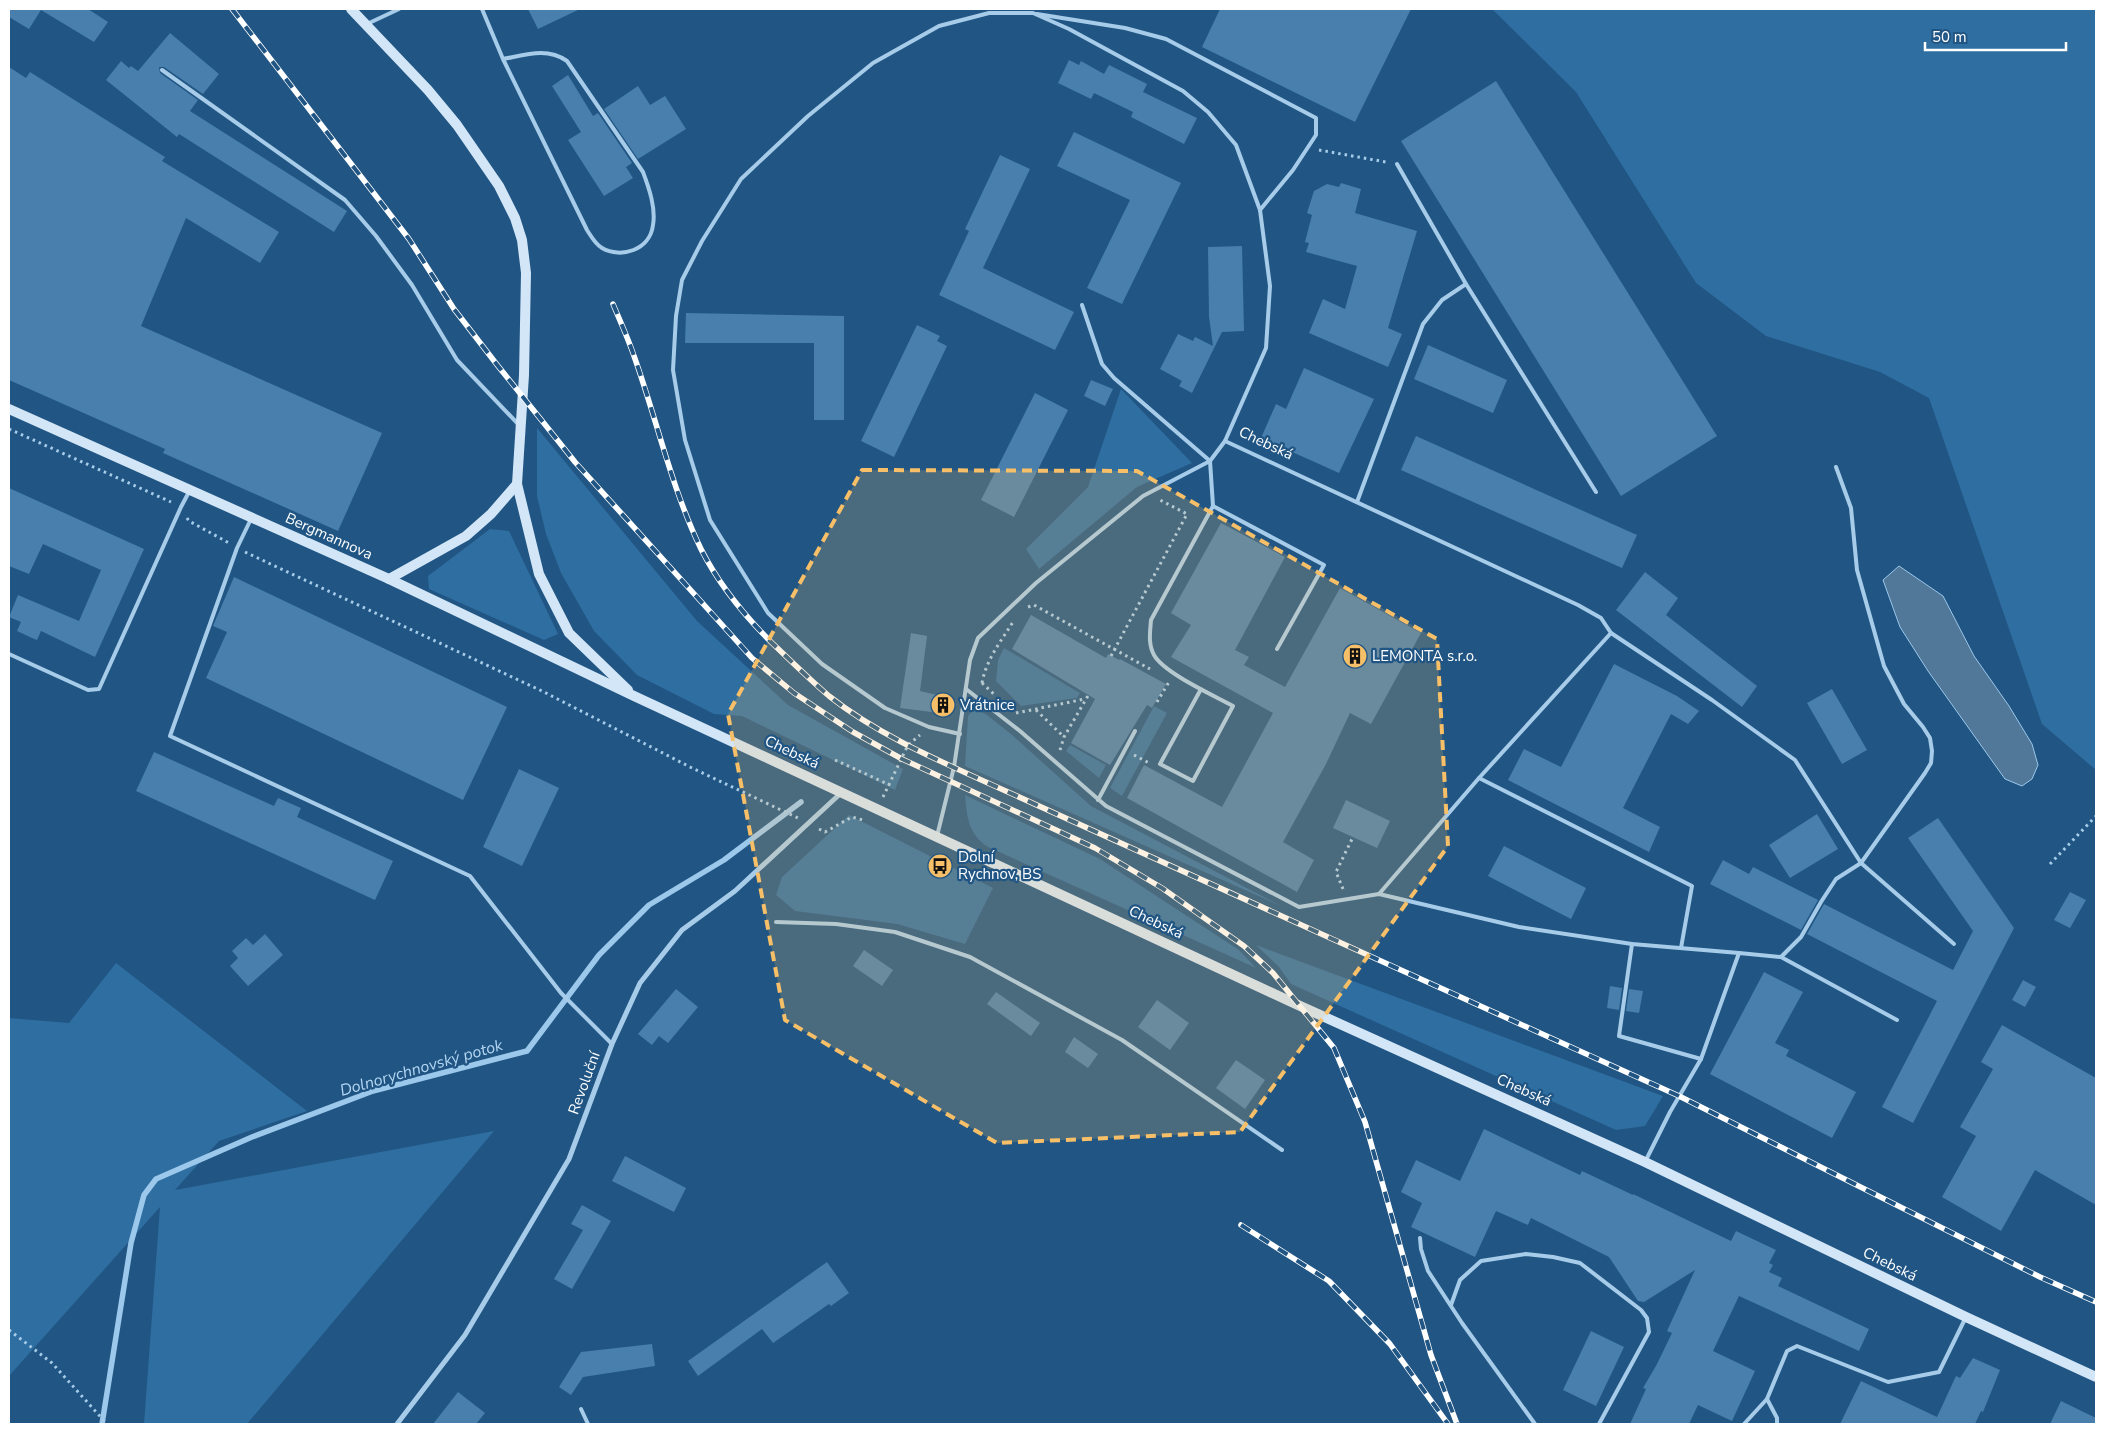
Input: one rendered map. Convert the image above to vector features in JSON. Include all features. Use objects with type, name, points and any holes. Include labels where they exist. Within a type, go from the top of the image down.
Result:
[{"type":"street","points":[[351,9],[428,90],[457,125],[499,186],[515,218],[522,240],[526,272],[524,375],[517,484],[539,574],[569,633],[634,696]]},
{"type":"street","name":"Bergmannova","points":[[9,409],[389,579],[634,696]]},
{"type":"street","points":[[389,579],[466,536],[491,514],[517,484]]},
{"type":"street","name":"Chebská","points":[[634,696],[1298,1005],[1645,1162],[1966,1317],[2096,1377]]},
{"type":"street","name":"Revoluční","points":[[397,1424],[465,1335],[569,1159],[612,1044],[640,983],[682,930],[735,891],[843,792]]},
{"type":"lane","points":[[365,25],[399,9]]},
{"type":"lane","points":[[482,9],[503,59],[593,240],[600,247],[610,251],[620,253],[636,250],[647,239],[653,226],[650,190],[642,172],[567,61],[560,56],[545,52],[503,59]]},
{"type":"lane","points":[[960,734],[929,727],[884,708],[822,664],[768,614],[710,520],[685,440],[673,370],[676,316],[682,280],[702,241],[741,179],[808,116],[873,63],[939,26],[989,13],[1032,13],[1125,28],[1166,39],[1316,118],[1316,135],[1293,170],[1260,210]]},
{"type":"lane","points":[[1032,13],[1070,29],[1183,91],[1208,112],[1236,145],[1260,210],[1270,286],[1266,348],[1225,441]]},
{"type":"lane","points":[[162,70],[345,200],[376,236],[412,285],[457,360],[521,426]]},
{"type":"lane","points":[[1397,164],[1466,284],[1596,492]]},
{"type":"lane","points":[[1357,502],[1423,324],[1442,300],[1466,284]]},
{"type":"lane","points":[[1082,305],[1094,346],[1102,364],[1210,461],[1213,506],[1151,620],[1150,635],[1152,649],[1162,665],[1233,706],[1193,781],[1160,764],[1201,688]]},
{"type":"lane","name":"Chebská","points":[[937,836],[951,781],[960,734],[970,660],[978,638],[1036,583],[1148,494],[1210,461],[1225,441],[1578,605],[1601,618],[1611,633],[1712,700],[1795,760],[1860,863],[1954,944]]},
{"type":"lane","points":[[1781,956],[1801,937],[1836,879],[1860,863],[1926,774],[1931,763],[1930,738],[1924,727],[1904,704],[1884,666],[1857,570],[1852,508],[1836,467]]},
{"type":"lane","points":[[9,654],[88,690],[99,689],[190,490]]},
{"type":"lane","points":[[1213,506],[1324,565],[1277,649]]},
{"type":"lane","points":[[252,518],[237,548],[170,736],[470,876],[561,993],[612,1044]]},
{"type":"lane","points":[[1379,894],[1479,778],[1611,633]]},
{"type":"lane","points":[[966,689],[1020,732],[1106,806],[1299,907],[1379,894],[1519,927],[1632,944],[1781,956],[1897,1020]]},
{"type":"lane","points":[[1098,800],[1135,731]]},
{"type":"lane","points":[[1479,778],[1692,886],[1681,948]]},
{"type":"lane","points":[[776,922],[836,924],[895,932],[970,957],[1122,1040],[1282,1150]]},
{"type":"lane","points":[[1632,944],[1619,1036],[1701,1059]]},
{"type":"lane","points":[[1645,1162],[1670,1112],[1701,1059],[1739,953]]},
{"type":"lane","points":[[1420,1238],[1420,1249],[1428,1271],[1535,1424]]},
{"type":"lane","points":[[1451,1305],[1460,1280],[1481,1261],[1526,1254],[1554,1256],[1580,1263],[1641,1310],[1647,1318],[1649,1332],[1599,1424]]},
{"type":"lane","points":[[1744,1424],[1767,1400],[1787,1351],[1798,1346],[1888,1382],[1939,1372],[1966,1317]]},
{"type":"lane","points":[[1767,1400],[1777,1418],[1777,1424]]},
{"type":"lane","points":[[581,1409],[588,1424]]},
{"type":"path","points":[[1308,148],[1397,164]]},
{"type":"path","points":[[9,429],[181,507],[189,521],[237,548],[542,691],[692,768],[791,814]]},
{"type":"path","points":[[1111,656],[1187,514],[1148,494]]},
{"type":"path","points":[[1023,610],[1034,605],[1154,671]]},
{"type":"path","points":[[982,683],[991,657],[1015,620]]},
{"type":"path","points":[[1158,702],[1170,679]]},
{"type":"path","points":[[1059,750],[1064,737],[1089,694]]},
{"type":"path","points":[[1015,713],[1086,698]]},
{"type":"path","points":[[1036,710],[1064,737]]},
{"type":"path","points":[[878,808],[908,745],[929,727]]},
{"type":"path","points":[[835,760],[890,784]]},
{"type":"path","points":[[2050,864],[2096,816]]},
{"type":"path","points":[[1347,899],[1336,872],[1353,837]]},
{"type":"path","points":[[9,1330],[52,1363],[107,1424]]},
{"type":"highlighted area","points":[[862,470],[1137,471],[1437,639],[1448,846],[1240,1132],[997,1143],[785,1020],[728,714]]},
{"type":"shaded area","points":[[1492,9],[2096,9],[2096,770],[2042,724],[1929,398],[1880,372],[1766,336],[1696,283],[1576,92]]},
{"type":"shaded area","points":[[1121,389],[1192,463],[1137,487],[1039,569],[1026,549],[1088,487]]},
{"type":"shaded area","points":[[537,428],[697,621],[788,705],[903,769],[895,790],[742,716],[714,714],[637,675],[594,631],[561,573],[546,534],[537,496]]},
{"type":"shaded area","points":[[490,529],[509,531],[558,634],[544,640],[429,589],[428,576]]},
{"type":"shaded area","points":[[1899,566],[1943,596],[1974,656],[2009,706],[2032,744],[2038,765],[2032,779],[2022,786],[2005,779],[1928,671],[1900,627],[1883,580]]},
{"type":"shaded area","points":[[1004,648],[1080,693],[1077,698],[1021,706],[996,681],[998,660]]},
{"type":"shaded area","points":[[1154,706],[1167,713],[1122,796],[1110,788]]},
{"type":"shaded area","points":[[974,708],[987,715],[1011,734],[1091,806],[1281,906],[965,766],[968,716]]},
{"type":"shaded area","points":[[1070,745],[1106,765],[1099,778],[1066,751]]},
{"type":"shaded area","points":[[965,795],[1100,859],[1239,950],[1256,968],[988,847],[972,831]]},
{"type":"shaded area","points":[[849,815],[993,888],[965,944],[897,924],[795,911],[776,895],[782,877]]},
{"type":"shaded area","points":[[1256,945],[1663,1096],[1645,1126],[1616,1130],[1291,984],[1279,967]]},
{"type":"shaded area","points":[[116,963],[307,1111],[219,1141],[175,1190],[494,1131],[247,1424],[144,1424],[160,1207],[9,1376],[9,1018],[69,1023]]},
{"type":"building","points":[[9,9],[88,9],[108,22],[94,42],[41,10],[29,29],[9,17]]},
{"type":"building","points":[[528,9],[580,9],[538,29]]},
{"type":"building","points":[[1220,9],[1411,9],[1355,122],[1202,47]]},
{"type":"building","points":[[170,33],[219,74],[203,94],[164,67],[159,67],[160,73],[198,100],[190,111],[347,211],[334,232],[179,134],[177,137],[106,80],[121,61],[129,68],[131,66],[138,71]]},
{"type":"building","points":[[1069,60],[1079,65],[1081,61],[1104,74],[1109,65],[1147,84],[1143,92],[1197,118],[1184,144],[1131,117],[1133,112],[1094,93],[1091,99],[1058,83]]},
{"type":"building","points":[[9,67],[26,78],[30,72],[165,157],[162,161],[279,232],[260,263],[186,218],[141,326],[382,433],[338,531],[163,453],[165,449],[9,380]]},
{"type":"building","points":[[568,75],[593,116],[598,113],[632,163],[626,167],[633,178],[604,196],[568,140],[581,132],[552,86]]},
{"type":"building","points":[[1496,81],[1717,436],[1621,496],[1401,141]]},
{"type":"building","points":[[638,86],[650,105],[665,96],[686,129],[638,159],[604,109]]},
{"type":"building","points":[[1074,132],[1181,183],[1122,304],[1087,288],[1130,200],[1057,166]]},
{"type":"building","points":[[1000,155],[1030,169],[983,268],[1074,312],[1055,350],[939,295],[969,231],[965,229]]},
{"type":"building","points":[[1341,183],[1361,189],[1355,213],[1417,231],[1388,328],[1402,334],[1388,367],[1309,333],[1323,299],[1345,309],[1357,266],[1306,252],[1309,243],[1305,242],[1312,215],[1307,213],[1314,191],[1327,184],[1339,187]]},
{"type":"building","points":[[1242,246],[1244,331],[1222,332],[1192,393],[1179,386],[1182,381],[1160,369],[1178,334],[1193,341],[1195,337],[1213,346],[1209,317],[1208,247]]},
{"type":"building","points":[[686,313],[844,316],[844,420],[814,420],[814,343],[685,343]]},
{"type":"building","points":[[917,325],[940,336],[937,341],[947,346],[894,457],[861,441]]},
{"type":"building","points":[[1428,345],[1507,380],[1493,413],[1414,379]]},
{"type":"building","points":[[1304,368],[1374,399],[1339,473],[1261,438],[1276,404],[1286,409]]},
{"type":"building","points":[[1091,380],[1113,389],[1105,406],[1084,396]]},
{"type":"building","points":[[1035,393],[1068,410],[1014,517],[981,500]]},
{"type":"building","points":[[1416,436],[1637,535],[1622,568],[1401,470]]},
{"type":"building","points":[[9,488],[144,549],[95,657],[41,631],[37,640],[32,638],[17,631],[21,622],[9,617],[18,595],[79,621],[101,570],[43,544],[29,574],[9,566]]},
{"type":"building","points":[[1221,523],[1285,557],[1235,650],[1249,657],[1244,665],[1285,687],[1340,588],[1421,633],[1371,724],[1350,713],[1326,764],[1283,842],[1314,860],[1297,892],[1127,798],[1144,765],[1222,807],[1273,713],[1171,657],[1191,625],[1171,613]]},
{"type":"building","points":[[1645,572],[1678,598],[1666,615],[1757,686],[1742,707],[1616,610]]},
{"type":"building","points":[[234,577],[507,707],[463,800],[206,678],[227,632],[213,626]]},
{"type":"building","points":[[1031,615],[1106,658],[1108,654],[1120,659],[1166,684],[1152,708],[1147,705],[1110,765],[1071,743],[1095,699],[1012,649]]},
{"type":"building","points":[[911,633],[927,636],[920,691],[950,698],[947,714],[900,708]]},
{"type":"building","points":[[1614,664],[1677,696],[1699,711],[1688,724],[1671,714],[1623,808],[1660,827],[1649,852],[1508,780],[1524,749],[1561,767]]},
{"type":"building","points":[[1832,689],[1867,750],[1842,764],[1807,703]]},
{"type":"building","points":[[154,752],[274,806],[278,798],[301,808],[297,817],[393,861],[375,900],[136,791]]},
{"type":"building","points":[[519,769],[559,788],[522,866],[483,847]]},
{"type":"building","points":[[1346,800],[1390,821],[1377,848],[1333,828]]},
{"type":"building","points":[[1817,814],[1838,849],[1790,878],[1769,845]]},
{"type":"building","points":[[1938,818],[2014,928],[1913,1123],[1882,1107],[1937,1001],[1807,934],[1824,904],[1953,970],[1973,931],[1908,838]]},
{"type":"building","points":[[1504,846],[1586,888],[1571,919],[1488,876]]},
{"type":"building","points":[[1723,860],[1749,874],[1753,867],[1818,900],[1801,930],[1710,884]]},
{"type":"building","points":[[2070,892],[2086,900],[2070,928],[2054,920]]},
{"type":"building","points":[[265,934],[283,955],[248,986],[230,966],[238,958],[232,951],[246,938],[253,945]]},
{"type":"building","points":[[864,950],[893,970],[882,986],[853,966]]},
{"type":"building","points":[[1764,972],[1803,992],[1775,1043],[1789,1050],[1786,1056],[1856,1092],[1832,1138],[1710,1074]]},
{"type":"building","points":[[2023,980],[2036,987],[2025,1007],[2012,1000]]},
{"type":"building","points":[[1610,986],[1622,988],[1619,1010],[1607,1008]]},
{"type":"building","points":[[676,989],[698,1007],[668,1043],[659,1036],[652,1045],[638,1034]]},
{"type":"building","points":[[1629,989],[1643,991],[1639,1013],[1626,1011]]},
{"type":"building","points":[[996,992],[1040,1023],[1031,1036],[987,1004]]},
{"type":"building","points":[[1157,1000],[1189,1023],[1170,1050],[1138,1027]]},
{"type":"building","points":[[2002,1025],[2096,1078],[2096,1205],[2035,1170],[2001,1231],[1942,1197],[1976,1136],[1960,1127],[1993,1069],[1981,1062]]},
{"type":"building","points":[[1074,1037],[1098,1054],[1088,1068],[1065,1052]]},
{"type":"building","points":[[1236,1060],[1265,1080],[1245,1109],[1216,1088]]},
{"type":"building","points":[[1484,1129],[1580,1175],[1582,1171],[1633,1194],[1731,1241],[1736,1231],[1776,1250],[1769,1263],[1773,1265],[1769,1272],[1782,1278],[1778,1286],[1869,1329],[1859,1351],[1739,1296],[1713,1351],[1755,1371],[1732,1421],[1698,1405],[1689,1424],[1630,1424],[1646,1389],[1643,1388],[1672,1333],[1667,1331],[1695,1270],[1644,1302],[1638,1301],[1609,1257],[1531,1218],[1528,1225],[1496,1211],[1475,1257],[1411,1227],[1422,1203],[1401,1192],[1416,1160],[1460,1181]]},
{"type":"building","points":[[625,1156],[686,1188],[674,1212],[612,1181]]},
{"type":"building","points":[[582,1205],[611,1221],[572,1289],[554,1279],[583,1230],[571,1224]]},
{"type":"building","points":[[827,1262],[849,1293],[831,1306],[829,1304],[773,1343],[762,1329],[698,1376],[688,1361]]},
{"type":"building","points":[[1591,1331],[1624,1347],[1596,1406],[1563,1390]]},
{"type":"building","points":[[652,1344],[655,1366],[583,1377],[571,1395],[559,1387],[581,1352]]},
{"type":"building","points":[[1973,1358],[2000,1370],[1983,1412],[1981,1411],[1975,1424],[1840,1424],[1861,1381],[1937,1417],[1956,1376],[1960,1378]]},
{"type":"building","points":[[458,1392],[485,1413],[476,1424],[433,1424]]},
{"type":"building","points":[[2061,1401],[2096,1418],[2096,1424],[2050,1424]]},
{"type":"waterway","name":"Dolnorychnovský potok","points":[[102,1424],[131,1243],[144,1195],[156,1179],[252,1137],[373,1091],[527,1051],[599,955],[649,905],[724,860],[801,802]]},
{"type":"railway","points":[[232,9],[409,239],[454,309],[498,366],[575,462],[752,658],[794,693],[853,732],[902,759],[1095,848],[1162,888],[1244,946],[1273,973],[1334,1048],[1365,1122],[1431,1355],[1457,1424]]},
{"type":"railway","points":[[613,304],[634,356],[681,502],[690,526],[708,562],[741,610],[761,632],[814,683],[849,711],[893,737],[939,760],[1679,1096],[2040,1277],[2096,1302]]},
{"type":"railway","points":[[1241,1225],[1329,1281],[1390,1344],[1448,1424]]},
{"type":"place","name":"LEMONTA s.r.o.","points":[[1355,656]]},
{"type":"place","name":"Vrátnice","points":[[943,705]]},
{"type":"place","name":"Dolní Rychnov, BS","points":[[940,866]]}]
